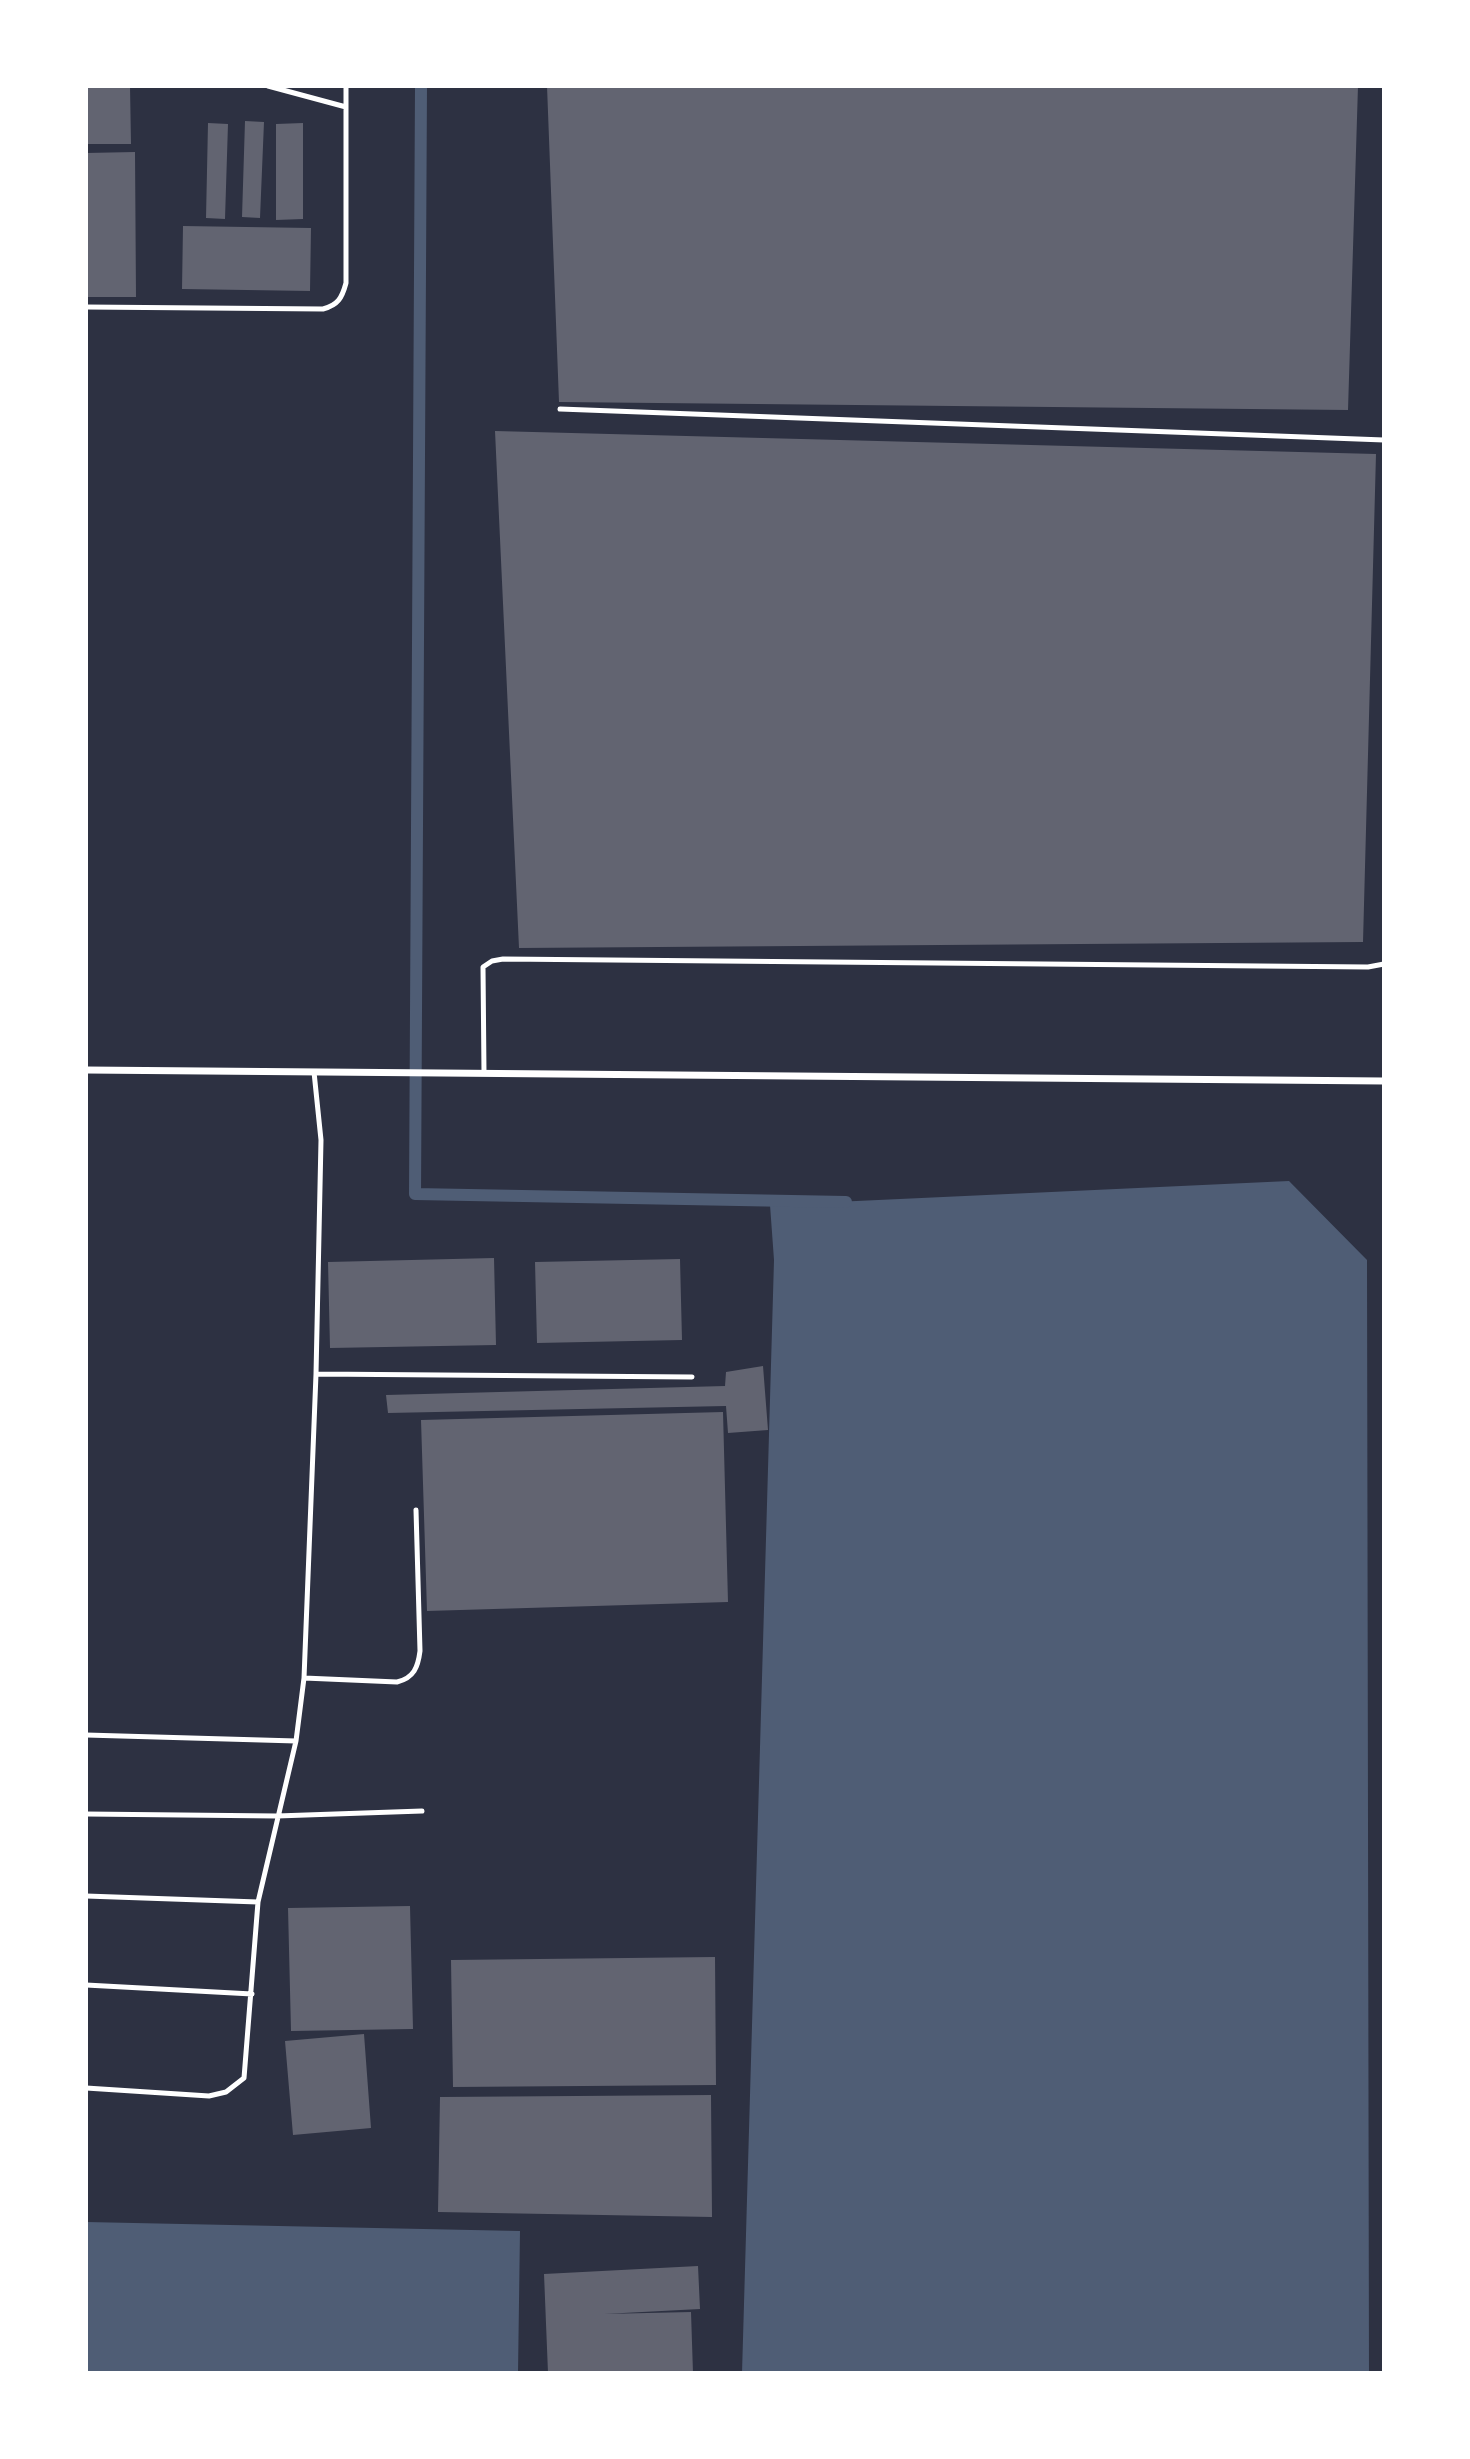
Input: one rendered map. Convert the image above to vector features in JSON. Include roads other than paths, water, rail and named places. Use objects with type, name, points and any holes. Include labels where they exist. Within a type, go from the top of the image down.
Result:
[{"type":"street","points":[[86,1070],[1384,1081]]},
{"type":"lane","points":[[268,86],[346,107]]},
{"type":"lane","points":[[86,307],[323,309],[334,306],[339,301],[346,282],[346,86]]},
{"type":"lane","points":[[560,409],[1384,439]]},
{"type":"lane","points":[[484,1073],[483,967],[492,961],[503,959],[1368,967],[1384,964]]},
{"type":"lane","points":[[86,2088],[209,2096],[226,2092],[244,2078],[253,1994],[258,1902],[296,1741],[304,1678],[316,1374],[321,1140],[314,1072]]},
{"type":"lane","points":[[316,1374],[692,1377]]},
{"type":"lane","points":[[304,1678],[397,1682],[406,1680],[415,1671],[420,1651],[416,1510]]},
{"type":"lane","points":[[86,1735],[296,1741]]},
{"type":"lane","points":[[86,1814],[277,1816],[422,1811]]},
{"type":"lane","points":[[86,1896],[258,1902]]},
{"type":"lane","points":[[86,1985],[253,1994]]},
{"type":"water","points":[[1289,1181],[1367,1260],[1369,2373],[742,2373],[774,1260],[770,1205]]},
{"type":"water","points":[[86,2222],[520,2231],[518,2373],[86,2373]]},
{"type":"waterway","points":[[421,86],[415,1194],[846,1202]]}]
